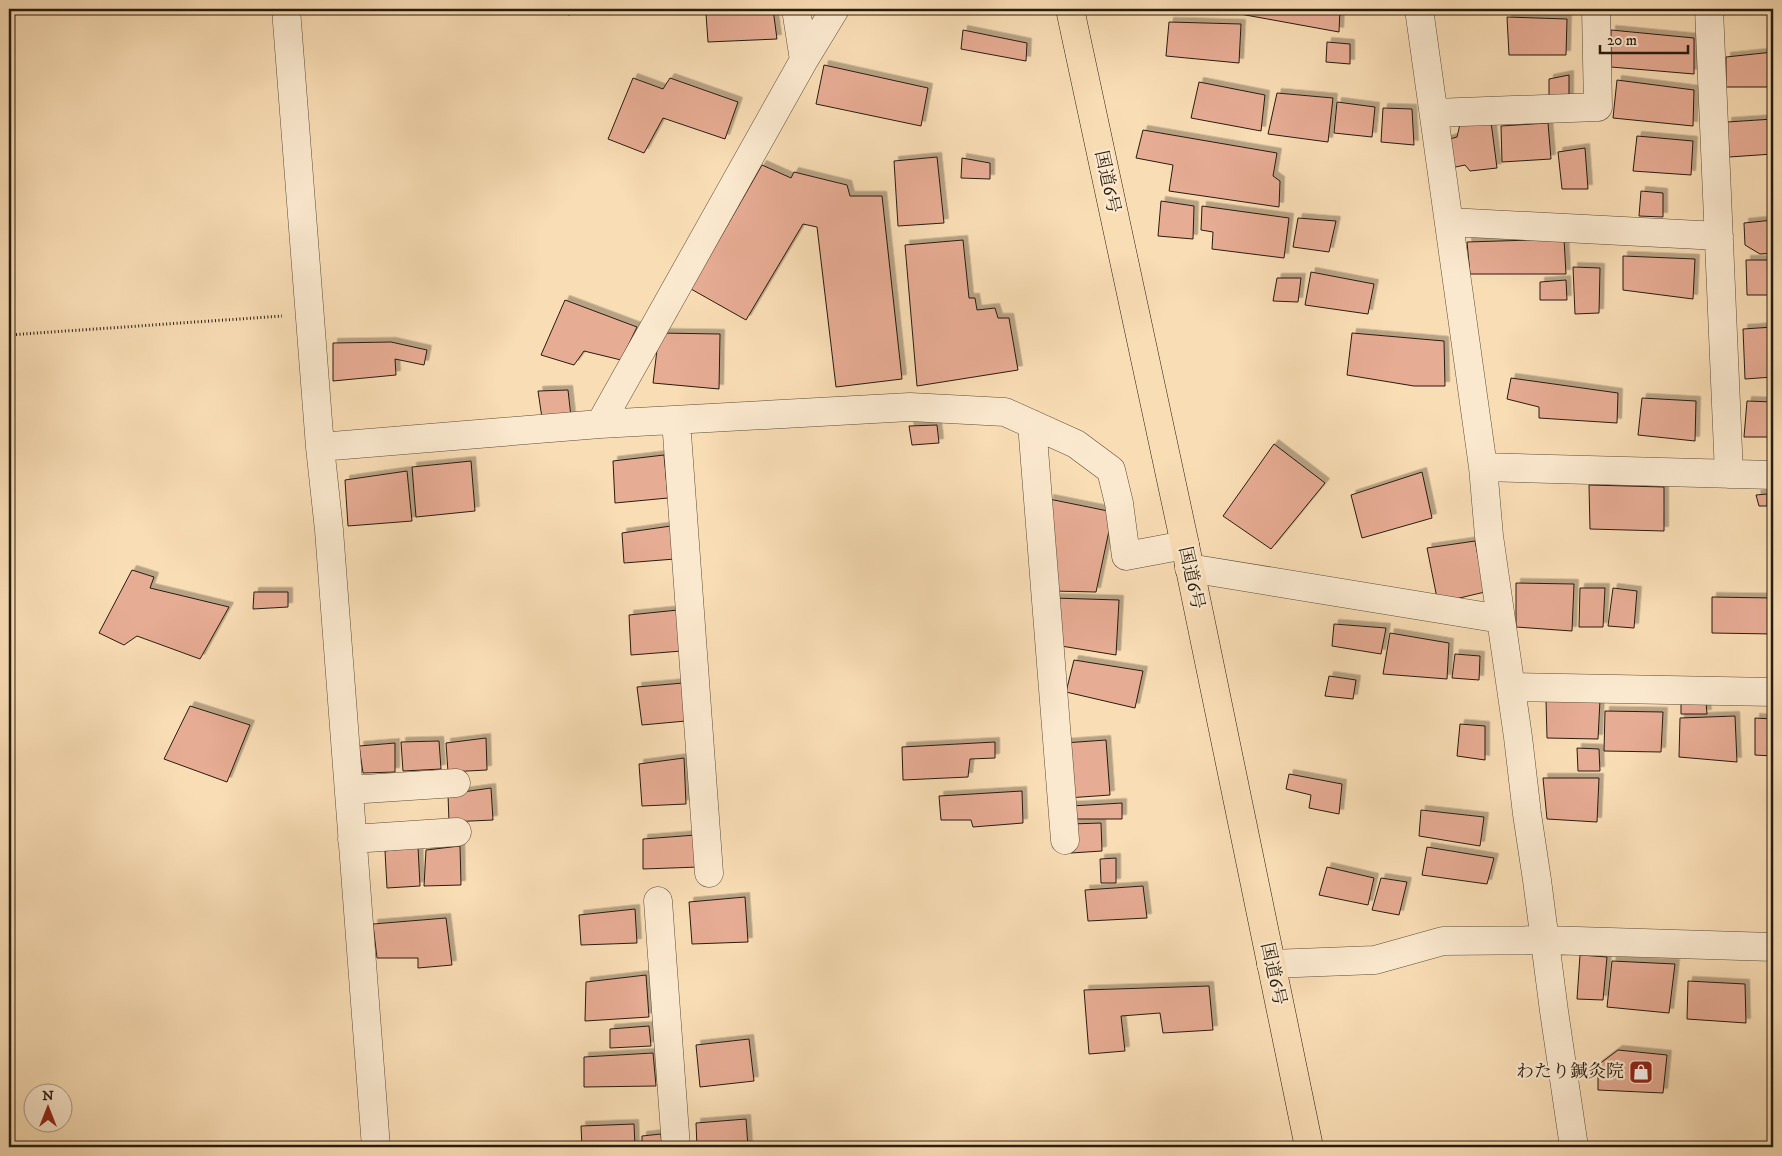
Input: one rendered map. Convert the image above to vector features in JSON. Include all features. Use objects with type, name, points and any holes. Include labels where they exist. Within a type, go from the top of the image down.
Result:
[{"type":"highway","name":"国道6号","points":[[1070,9],[1187,556],[1309,1147]]},
{"type":"street","points":[[286,9],[320,447],[329,530],[376,1147]]},
{"type":"street","points":[[796,9],[804,60]]},
{"type":"street","points":[[600,424],[804,60],[835,9]]},
{"type":"street","points":[[1419,9],[1483,468],[1489,536],[1574,1147]]},
{"type":"street","points":[[1434,113],[1598,107],[1596,9]]},
{"type":"street","points":[[1709,9],[1729,474]]},
{"type":"street","points":[[1449,222],[1719,236]]},
{"type":"street","points":[[320,447],[600,424],[910,407],[1005,412],[1076,444],[1111,470],[1119,503],[1126,556],[1187,556],[1501,619]]},
{"type":"street","points":[[676,420],[709,873]]},
{"type":"street","points":[[1032,424],[1065,840]]},
{"type":"street","points":[[1483,468],[1773,475]]},
{"type":"street","points":[[1511,687],[1773,692]]},
{"type":"street","points":[[349,790],[456,783]]},
{"type":"street","points":[[352,839],[457,832]]},
{"type":"street","points":[[658,901],[676,1147]]},
{"type":"street","points":[[1271,964],[1375,960],[1443,941],[1546,940],[1773,947]]},
{"type":"path","points":[[9,335],[310,314]]},
{"type":"building","points":[[552,9],[563,9],[563,12],[553,13]]},
{"type":"building","points":[[567,9],[594,9],[594,10],[568,15]]},
{"type":"building","points":[[773,9],[777,39],[708,42],[706,14]]},
{"type":"building","points":[[1229,9],[1340,9],[1339,32],[1229,12]]},
{"type":"building","points":[[1346,9],[1380,9],[1380,13]]},
{"type":"building","points":[[1507,17],[1567,19],[1566,55],[1509,55]]},
{"type":"building","points":[[1169,22],[1241,24],[1239,63],[1166,56]]},
{"type":"building","points":[[963,30],[1027,43],[1026,61],[961,49]]},
{"type":"building","points":[[1611,30],[1694,38],[1694,74],[1611,67]]},
{"type":"building","points":[[1327,42],[1350,44],[1350,64],[1326,62]]},
{"type":"building","points":[[1773,52],[1773,87],[1726,87],[1726,57]]},
{"type":"building","points":[[824,65],[928,88],[921,126],[816,104]]},
{"type":"building","points":[[1569,75],[1569,99],[1549,99],[1549,79]]},
{"type":"building","points":[[633,78],[663,89],[670,78],[738,102],[725,139],[663,118],[644,153],[608,139]]},
{"type":"building","points":[[1617,80],[1694,90],[1693,126],[1613,118]]},
{"type":"building","points":[[1199,82],[1265,95],[1261,131],[1191,118]]},
{"type":"building","points":[[1277,93],[1333,98],[1328,142],[1268,134]]},
{"type":"building","points":[[1337,102],[1375,107],[1372,137],[1334,133]]},
{"type":"building","points":[[1383,108],[1412,109],[1414,145],[1381,142]]},
{"type":"building","points":[[1773,119],[1773,154],[1729,157],[1727,122]]},
{"type":"building","points":[[1491,122],[1497,168],[1470,171],[1465,165],[1451,168],[1446,140],[1457,137],[1460,124]]},
{"type":"building","points":[[1548,123],[1551,159],[1502,162],[1501,126]]},
{"type":"building","points":[[1143,130],[1277,153],[1273,176],[1280,181],[1279,207],[1169,191],[1173,165],[1136,158]]},
{"type":"building","points":[[1637,136],[1693,141],[1691,175],[1633,171]]},
{"type":"building","points":[[1585,148],[1588,189],[1562,189],[1558,152]]},
{"type":"building","points":[[937,157],[944,223],[898,226],[894,161]]},
{"type":"building","points":[[962,158],[990,163],[990,179],[961,178]]},
{"type":"building","points":[[762,165],[791,178],[794,172],[847,185],[850,196],[882,196],[902,379],[836,387],[817,227],[803,224],[746,320],[691,289]]},
{"type":"building","points":[[1641,191],[1663,193],[1663,217],[1639,216]]},
{"type":"building","points":[[1161,201],[1194,206],[1193,239],[1158,236]]},
{"type":"building","points":[[1202,206],[1289,218],[1284,258],[1212,249],[1213,232],[1201,230]]},
{"type":"building","points":[[1298,218],[1336,221],[1329,252],[1293,247]]},
{"type":"building","points":[[1773,220],[1773,253],[1760,254],[1745,245],[1744,223]]},
{"type":"building","points":[[1564,239],[1566,274],[1470,274],[1467,242]]},
{"type":"building","points":[[963,240],[969,298],[975,298],[977,310],[995,308],[998,318],[1009,318],[1018,370],[917,386],[905,245]]},
{"type":"building","points":[[1623,256],[1695,259],[1693,299],[1623,290]]},
{"type":"building","points":[[1746,260],[1773,260],[1773,295],[1747,295]]},
{"type":"building","points":[[1573,267],[1600,268],[1599,313],[1575,314]]},
{"type":"building","points":[[1311,272],[1374,284],[1368,314],[1305,305]]},
{"type":"building","points":[[1277,278],[1301,278],[1298,302],[1273,301]]},
{"type":"building","points":[[1566,280],[1567,300],[1540,300],[1540,282]]},
{"type":"building","points":[[565,300],[637,327],[621,360],[584,351],[574,365],[541,355]]},
{"type":"building","points":[[1773,327],[1773,377],[1745,379],[1743,329]]},
{"type":"building","points":[[659,333],[720,334],[719,389],[653,383]]},
{"type":"building","points":[[1352,333],[1444,341],[1445,386],[1414,386],[1347,375]]},
{"type":"building","points":[[391,342],[427,350],[424,365],[395,359],[396,375],[333,381],[333,343]]},
{"type":"building","points":[[1511,378],[1618,393],[1617,423],[1539,418],[1539,407],[1507,399]]},
{"type":"building","points":[[568,390],[571,417],[542,418],[538,391]]},
{"type":"building","points":[[1642,398],[1696,401],[1695,441],[1638,435]]},
{"type":"building","points":[[1747,401],[1773,402],[1773,437],[1744,437]]},
{"type":"building","points":[[937,425],[939,443],[912,445],[909,426]]},
{"type":"building","points":[[1274,444],[1325,483],[1271,549],[1223,516]]},
{"type":"building","points":[[664,455],[668,498],[615,503],[613,461]]},
{"type":"building","points":[[471,461],[475,511],[416,517],[412,467]]},
{"type":"building","points":[[407,471],[412,521],[348,526],[345,480]]},
{"type":"building","points":[[1422,472],[1432,518],[1362,538],[1351,495]]},
{"type":"building","points":[[1589,485],[1664,487],[1664,531],[1590,529]]},
{"type":"building","points":[[1767,494],[1767,506],[1759,506],[1756,495]]},
{"type":"building","points":[[1049,499],[1113,512],[1096,592],[1053,591]]},
{"type":"building","points":[[671,526],[675,559],[624,563],[622,533]]},
{"type":"building","points":[[1475,541],[1485,592],[1438,603],[1427,548]]},
{"type":"building","points":[[132,570],[154,577],[150,588],[229,607],[200,659],[137,636],[124,645],[99,633]]},
{"type":"building","points":[[1516,583],[1574,584],[1572,631],[1516,627]]},
{"type":"building","points":[[1580,588],[1605,588],[1603,627],[1579,627]]},
{"type":"building","points":[[1613,588],[1637,591],[1634,628],[1608,626]]},
{"type":"building","points":[[254,592],[288,592],[288,607],[253,609]]},
{"type":"building","points":[[1712,597],[1773,598],[1773,634],[1712,633]]},
{"type":"building","points":[[1053,598],[1119,600],[1116,655],[1055,645]]},
{"type":"building","points":[[678,610],[682,651],[631,655],[629,615]]},
{"type":"building","points":[[1334,624],[1386,628],[1381,654],[1332,646]]},
{"type":"building","points":[[1390,633],[1449,643],[1447,679],[1383,674]]},
{"type":"building","points":[[1455,654],[1480,656],[1479,680],[1452,678]]},
{"type":"building","points":[[1074,660],[1143,671],[1135,708],[1066,692]]},
{"type":"building","points":[[1329,676],[1356,680],[1353,699],[1325,696]]},
{"type":"building","points":[[683,683],[686,721],[642,725],[637,687]]},
{"type":"building","points":[[1546,700],[1600,700],[1598,739],[1547,738]]},
{"type":"building","points":[[1681,702],[1706,702],[1707,714],[1681,714]]},
{"type":"building","points":[[190,706],[250,725],[227,782],[164,759]]},
{"type":"building","points":[[1605,711],[1663,712],[1661,752],[1604,751]]},
{"type":"building","points":[[1735,716],[1737,762],[1679,757],[1680,718]]},
{"type":"building","points":[[1755,718],[1773,719],[1773,756],[1755,755]]},
{"type":"building","points":[[1460,724],[1485,726],[1485,760],[1457,756]]},
{"type":"building","points":[[486,738],[487,770],[448,772],[446,743]]},
{"type":"building","points":[[1106,740],[1110,795],[1067,798],[1064,743]]},
{"type":"building","points":[[439,741],[441,769],[403,771],[401,742]]},
{"type":"building","points":[[995,742],[995,758],[970,759],[968,777],[903,780],[902,747]]},
{"type":"building","points":[[395,743],[395,772],[363,773],[359,746]]},
{"type":"building","points":[[1577,748],[1599,749],[1600,771],[1578,771]]},
{"type":"building","points":[[684,758],[686,804],[642,806],[639,764]]},
{"type":"building","points":[[1289,774],[1342,784],[1339,814],[1309,808],[1311,795],[1286,789]]},
{"type":"building","points":[[1543,778],[1599,778],[1597,822],[1547,819]]},
{"type":"building","points":[[491,788],[493,820],[449,822],[448,794]]},
{"type":"building","points":[[1022,791],[1023,823],[973,827],[971,820],[941,820],[939,796]]},
{"type":"building","points":[[1122,803],[1122,819],[1071,819],[1071,806]]},
{"type":"building","points":[[1421,810],[1484,817],[1480,846],[1419,836]]},
{"type":"building","points":[[1101,823],[1102,851],[1071,853],[1070,824]]},
{"type":"building","points":[[696,835],[699,867],[643,869],[643,839]]},
{"type":"building","points":[[460,846],[461,885],[424,886],[426,850]]},
{"type":"building","points":[[418,847],[420,886],[387,888],[385,851]]},
{"type":"building","points":[[1427,847],[1494,858],[1487,884],[1422,875]]},
{"type":"building","points":[[1116,858],[1116,883],[1101,883],[1100,859]]},
{"type":"building","points":[[1327,867],[1374,878],[1368,905],[1319,895]]},
{"type":"building","points":[[1381,878],[1407,882],[1399,915],[1372,910]]},
{"type":"building","points":[[1143,886],[1147,918],[1088,921],[1085,890]]},
{"type":"building","points":[[745,897],[748,942],[692,944],[689,902]]},
{"type":"building","points":[[635,909],[637,943],[581,945],[579,915]]},
{"type":"building","points":[[446,918],[452,965],[418,968],[418,958],[377,958],[373,924]]},
{"type":"building","points":[[1580,955],[1607,957],[1603,1000],[1577,999]]},
{"type":"building","points":[[1612,961],[1675,964],[1669,1013],[1607,1007]]},
{"type":"building","points":[[646,975],[649,1017],[585,1021],[586,982]]},
{"type":"building","points":[[1688,981],[1745,984],[1746,1023],[1687,1019]]},
{"type":"building","points":[[1209,986],[1213,1030],[1163,1033],[1160,1013],[1121,1016],[1125,1051],[1089,1054],[1084,990]]},
{"type":"building","points":[[649,1026],[651,1046],[610,1048],[610,1029]]},
{"type":"building","points":[[749,1039],[754,1081],[700,1087],[696,1045]]},
{"type":"building","points":[[1618,1050],[1667,1055],[1663,1093],[1598,1090],[1598,1065]]},
{"type":"building","points":[[653,1053],[656,1086],[584,1087],[584,1057]]},
{"type":"building","points":[[746,1119],[748,1147],[697,1147],[696,1123]]},
{"type":"building","points":[[634,1124],[635,1147],[582,1147],[581,1126]]},
{"type":"building","points":[[661,1134],[662,1147],[642,1147],[642,1136]]},
{"type":"place","name":"わたり鍼灸院","points":[[1641,1072]]}]
